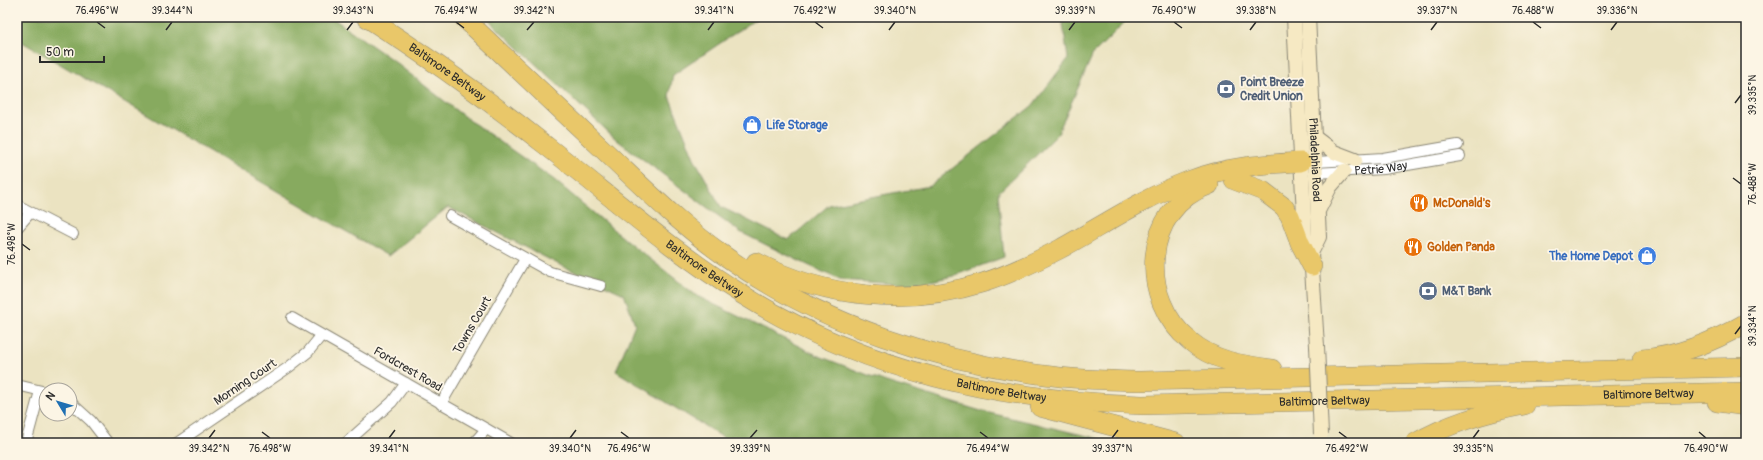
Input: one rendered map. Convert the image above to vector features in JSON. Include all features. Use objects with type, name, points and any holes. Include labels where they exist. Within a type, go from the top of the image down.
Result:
[{"type":"highway","points":[[353,17],[408,52],[443,70]]},
{"type":"highway","name":"Baltimore Beltway","points":[[366,17],[407,43],[544,144],[667,243],[707,273],[744,296],[801,327],[886,362],[929,376],[1003,393],[1073,402],[1142,405],[1746,392]]},
{"type":"highway","name":"Baltimore Beltway","points":[[463,17],[628,172],[662,206],[686,227],[728,258],[763,280],[819,310],[892,339],[937,354],[998,368],[1076,378],[1140,381],[1746,367]]},
{"type":"highway","points":[[628,172],[661,194],[729,247],[778,273],[820,288],[859,294],[898,296],[962,288],[1005,275],[1059,250],[1171,188],[1194,179],[1235,168],[1309,168]]},
{"type":"highway","points":[[1309,168],[1213,184],[1189,194],[1176,205],[1164,222],[1159,234],[1154,265],[1155,279],[1162,305],[1181,334],[1197,347],[1214,356],[1242,365],[1321,376]]},
{"type":"highway","points":[[1234,180],[1263,191],[1284,207],[1292,220],[1300,243],[1312,260]]},
{"type":"highway","points":[[1507,372],[1656,358],[1676,353],[1717,338],[1746,323]]},
{"type":"highway","points":[[1003,393],[1044,408],[1176,443]]},
{"type":"highway","points":[[1636,394],[1746,406]]},
{"type":"highway","points":[[1415,443],[1442,430],[1480,415],[1579,395]]},
{"type":"main road","name":"Philadelphia Road","points":[[1294,17],[1309,168],[1318,211],[1319,237],[1312,260]]},
{"type":"main road","name":"Philadelphia Road","points":[[1308,17],[1314,137],[1309,168],[1305,236],[1312,260],[1322,439]]},
{"type":"main road","points":[[1314,137],[1334,152],[1355,160]]},
{"type":"main road","points":[[1318,211],[1330,187],[1344,171]]},
{"type":"street","name":"Petrie Way","points":[[1309,168],[1355,160],[1400,156],[1458,145]]},
{"type":"street","name":"Petrie Way","points":[[1309,168],[1344,171],[1384,169],[1460,156]]},
{"type":"street","points":[[17,206],[73,234]]},
{"type":"street","points":[[17,228],[30,213]]},
{"type":"street","points":[[450,216],[550,272],[601,286]]},
{"type":"street","name":"Towns Court","points":[[441,404],[525,259]]},
{"type":"street","name":"Fordcrest Road","points":[[292,318],[321,336],[511,443]]},
{"type":"street","name":"Morning Court","points":[[177,443],[289,367],[308,352],[321,336]]},
{"type":"street","points":[[346,443],[392,402],[406,383]]},
{"type":"street","points":[[17,385],[38,390]]},
{"type":"street","points":[[26,443],[38,406]]},
{"type":"street","points":[[78,409],[91,421],[108,443]]},
{"type":"street","points":[[474,443],[486,429]]},
{"type":"green space","points":[[17,17],[331,17],[391,59],[462,115],[553,179],[626,240],[697,296],[819,356],[886,382],[981,411],[1117,443],[732,443],[616,371],[635,324],[624,294],[560,265],[448,207],[388,256],[17,39]]},
{"type":"green space","points":[[485,17],[759,17],[673,75],[669,96],[694,158],[721,207],[788,240],[829,205],[930,186],[1032,106],[1068,59],[1062,17],[1130,17],[1093,54],[1057,135],[998,193],[1004,257],[953,276],[913,285],[840,280],[740,232],[617,140]]},
{"type":"place","name":"Point Breeze Credit Union","points":[[1226,89]]},
{"type":"place","name":"Life Storage","points":[[752,125]]},
{"type":"place","name":"McDonald's","points":[[1419,203]]},
{"type":"place","name":"Golden Panda","points":[[1413,247]]},
{"type":"place","name":"The Home Depot","points":[[1647,256]]},
{"type":"place","name":"M&T Bank","points":[[1428,291]]}]
